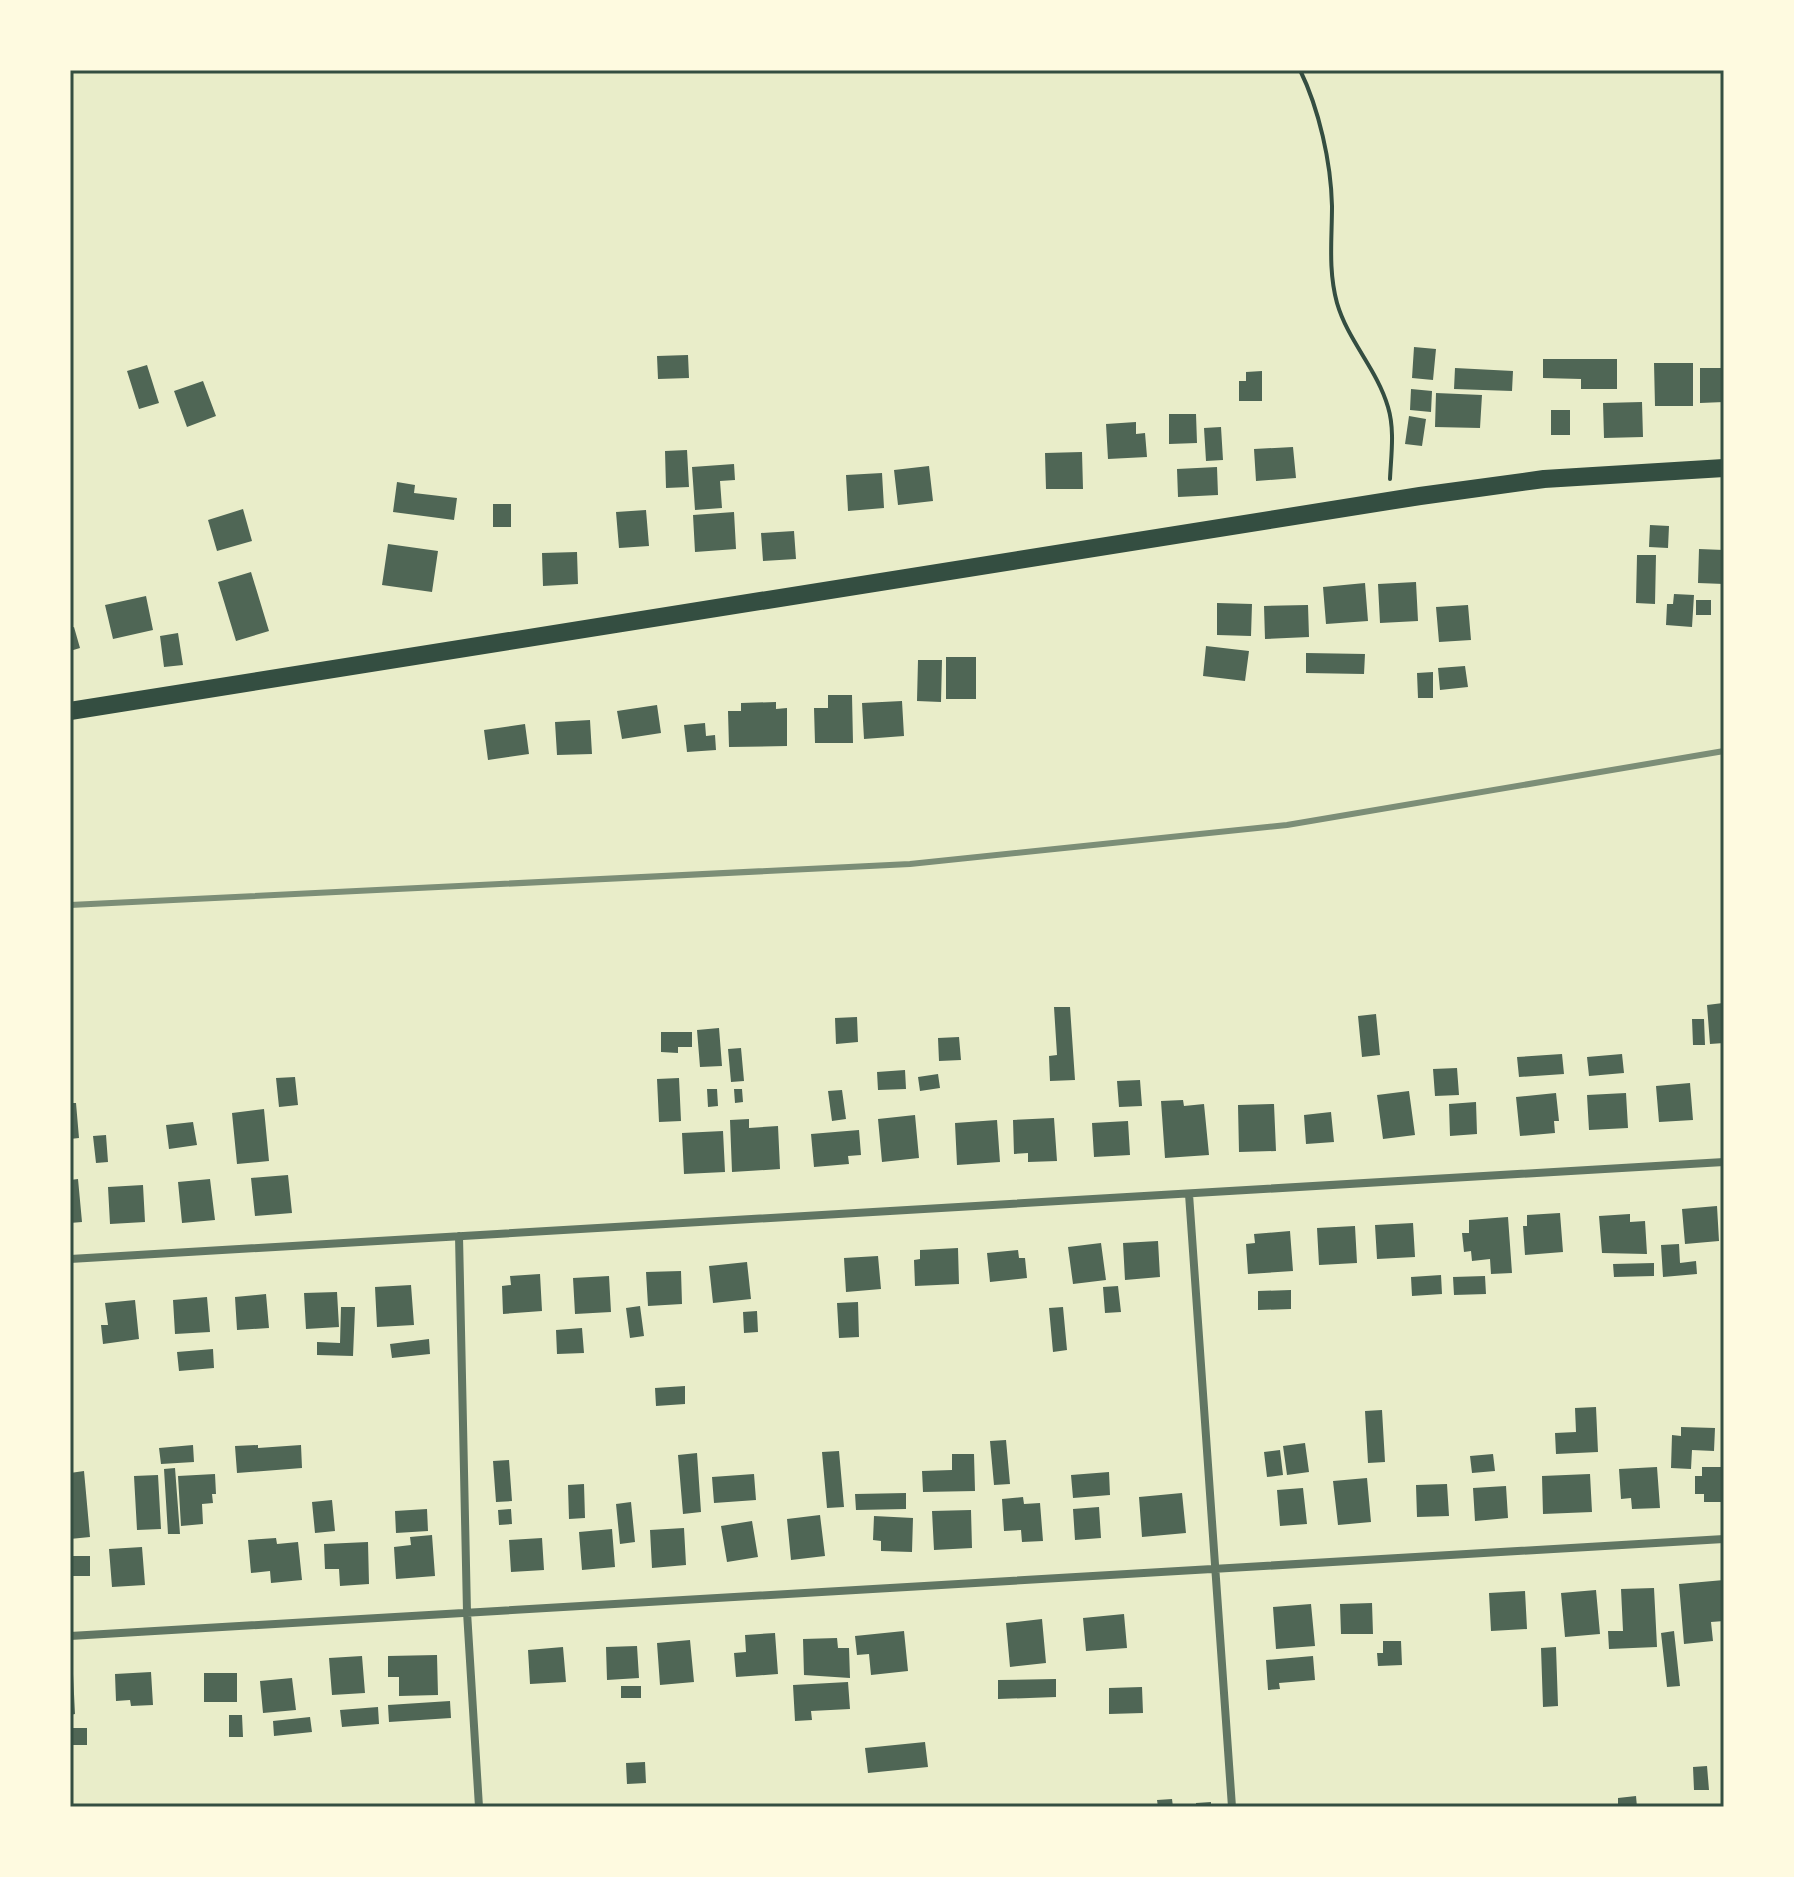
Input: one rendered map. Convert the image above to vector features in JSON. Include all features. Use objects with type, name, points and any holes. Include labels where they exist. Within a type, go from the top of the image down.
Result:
[{"type":"main road","points":[[70,711],[1544,479],[1724,468]]},
{"type":"street","points":[[70,1259],[1724,1162]]},
{"type":"street","points":[[1189,1194],[1232,1807]]},
{"type":"street","points":[[459,1236],[467,1612],[479,1807]]},
{"type":"street","points":[[70,1636],[1724,1539]]},
{"type":"path","points":[[1300,70],[1310,90],[1322,139],[1332,202],[1330,265],[1338,304],[1388,408],[1392,432],[1389,502]]},
{"type":"building","points":[[1414,347],[1436,349],[1433,380],[1412,378]]},
{"type":"building","points":[[688,355],[689,378],[658,379],[657,356]]},
{"type":"building","points":[[1543,359],[1617,359],[1617,389],[1581,389],[1581,379],[1543,378]]},
{"type":"building","points":[[1654,363],[1693,363],[1693,406],[1655,406]]},
{"type":"building","points":[[147,365],[159,403],[139,409],[127,371]]},
{"type":"building","points":[[1455,368],[1513,371],[1512,391],[1454,389]]},
{"type":"building","points":[[1700,368],[1724,368],[1724,402],[1700,403]]},
{"type":"building","points":[[1262,371],[1262,401],[1239,401],[1239,381],[1246,381],[1246,372]]},
{"type":"building","points":[[203,381],[216,416],[187,427],[174,391]]},
{"type":"building","points":[[1411,389],[1432,391],[1431,412],[1410,410]]},
{"type":"building","points":[[1436,393],[1482,395],[1480,428],[1435,427]]},
{"type":"building","points":[[1642,402],[1643,437],[1604,438],[1603,403]]},
{"type":"building","points":[[1551,410],[1570,410],[1570,435],[1551,435]]},
{"type":"building","points":[[1169,414],[1196,414],[1197,443],[1169,444]]},
{"type":"building","points":[[1409,416],[1426,419],[1422,446],[1405,444]]},
{"type":"building","points":[[1136,422],[1136,434],[1145,433],[1147,457],[1108,459],[1106,424]]},
{"type":"building","points":[[1221,427],[1223,460],[1206,461],[1204,428]]},
{"type":"building","points":[[1293,447],[1296,478],[1256,481],[1254,449]]},
{"type":"building","points":[[687,450],[689,487],[666,488],[665,451]]},
{"type":"building","points":[[1082,452],[1083,489],[1046,489],[1045,453]]},
{"type":"building","points":[[734,464],[735,480],[720,481],[722,508],[695,510],[692,467]]},
{"type":"building","points":[[929,466],[933,501],[898,505],[894,470]]},
{"type":"building","points":[[1217,467],[1218,495],[1178,497],[1177,469]]},
{"type":"building","points":[[882,473],[884,508],[848,511],[846,475]]},
{"type":"building","points":[[397,482],[415,485],[414,493],[457,498],[454,520],[393,512]]},
{"type":"building","points":[[493,504],[511,504],[511,527],[493,527]]},
{"type":"building","points":[[243,509],[252,541],[217,551],[208,520]]},
{"type":"building","points":[[646,510],[649,546],[619,548],[616,512]]},
{"type":"building","points":[[734,512],[736,549],[695,552],[693,515]]},
{"type":"building","points":[[1650,525],[1669,526],[1668,548],[1649,547]]},
{"type":"building","points":[[794,531],[796,559],[763,561],[761,533]]},
{"type":"building","points":[[388,544],[438,551],[432,592],[382,585]]},
{"type":"building","points":[[1699,549],[1724,550],[1724,584],[1698,583]]},
{"type":"building","points":[[577,552],[578,584],[543,586],[542,553]]},
{"type":"building","points":[[1637,555],[1656,555],[1655,604],[1636,603]]},
{"type":"building","points":[[251,572],[269,631],[236,641],[218,582]]},
{"type":"building","points":[[1416,582],[1418,621],[1380,623],[1378,584]]},
{"type":"building","points":[[1365,583],[1368,621],[1326,624],[1323,587]]},
{"type":"building","points":[[1674,594],[1694,595],[1692,627],[1666,625],[1667,604],[1673,604]]},
{"type":"building","points":[[146,596],[153,630],[113,639],[105,605]]},
{"type":"building","points":[[1696,600],[1711,600],[1711,615],[1696,615]]},
{"type":"building","points":[[1217,603],[1252,604],[1251,636],[1217,635]]},
{"type":"building","points":[[1308,605],[1309,637],[1265,639],[1264,606]]},
{"type":"building","points":[[1468,605],[1471,640],[1439,642],[1436,607]]},
{"type":"building","points":[[74,627],[80,648],[70,651],[70,628]]},
{"type":"building","points":[[178,633],[183,665],[164,667],[160,636]]},
{"type":"building","points":[[1206,646],[1249,651],[1245,681],[1203,676]]},
{"type":"building","points":[[1306,653],[1365,654],[1364,674],[1306,673]]},
{"type":"building","points":[[946,657],[976,657],[976,699],[946,699]]},
{"type":"building","points":[[918,660],[942,660],[941,702],[917,701]]},
{"type":"building","points":[[1465,666],[1468,687],[1440,690],[1438,668]]},
{"type":"building","points":[[1433,672],[1433,698],[1418,698],[1417,673]]},
{"type":"building","points":[[828,695],[852,695],[853,743],[815,743],[814,708],[828,708]]},
{"type":"building","points":[[902,701],[904,736],[864,739],[862,703]]},
{"type":"building","points":[[776,702],[776,709],[787,708],[787,746],[729,747],[728,711],[741,711],[741,703]]},
{"type":"building","points":[[657,705],[661,733],[622,739],[617,711]]},
{"type":"building","points":[[590,720],[592,754],[557,755],[555,722]]},
{"type":"building","points":[[705,723],[706,736],[715,735],[716,750],[687,752],[684,725]]},
{"type":"building","points":[[525,724],[529,754],[488,760],[484,730]]},
{"type":"building","points":[[1723,1003],[1724,1043],[1710,1044],[1707,1005]]},
{"type":"building","points":[[1054,1007],[1070,1007],[1075,1080],[1050,1081],[1049,1056],[1057,1055]]},
{"type":"building","points":[[1376,1014],[1380,1055],[1362,1057],[1358,1016]]},
{"type":"building","points":[[857,1017],[858,1042],[836,1044],[835,1018]]},
{"type":"building","points":[[1692,1019],[1704,1019],[1705,1045],[1693,1045]]},
{"type":"building","points":[[719,1028],[722,1066],[700,1067],[697,1030]]},
{"type":"building","points":[[661,1032],[692,1032],[692,1047],[678,1047],[678,1053],[661,1052]]},
{"type":"building","points":[[959,1037],[961,1060],[939,1061],[938,1038]]},
{"type":"building","points":[[741,1048],[744,1081],[731,1082],[728,1049]]},
{"type":"building","points":[[1562,1054],[1564,1074],[1519,1077],[1517,1057]]},
{"type":"building","points":[[1622,1054],[1624,1073],[1589,1076],[1587,1057]]},
{"type":"building","points":[[1457,1068],[1459,1095],[1435,1096],[1433,1069]]},
{"type":"building","points":[[905,1070],[906,1089],[878,1090],[877,1072]]},
{"type":"building","points":[[938,1074],[940,1088],[920,1091],[918,1077]]},
{"type":"building","points":[[295,1077],[298,1105],[279,1107],[276,1078]]},
{"type":"building","points":[[679,1078],[681,1121],[659,1122],[657,1079]]},
{"type":"building","points":[[1140,1080],[1142,1106],[1119,1107],[1117,1081]]},
{"type":"building","points":[[1690,1083],[1693,1120],[1659,1122],[1656,1086]]},
{"type":"building","points":[[707,1089],[717,1089],[718,1106],[708,1107]]},
{"type":"building","points":[[734,1089],[742,1089],[743,1102],[735,1103]]},
{"type":"building","points":[[842,1090],[846,1119],[832,1121],[828,1091]]},
{"type":"building","points":[[1409,1091],[1415,1135],[1383,1139],[1377,1095]]},
{"type":"building","points":[[1556,1093],[1559,1121],[1554,1121],[1555,1133],[1520,1136],[1516,1097]]},
{"type":"building","points":[[1626,1093],[1628,1128],[1589,1130],[1587,1095]]},
{"type":"building","points":[[1183,1100],[1184,1106],[1204,1104],[1209,1155],[1165,1158],[1161,1101]]},
{"type":"building","points":[[1476,1102],[1477,1134],[1450,1136],[1449,1104]]},
{"type":"building","points":[[70,1103],[76,1103],[79,1138],[70,1139]]},
{"type":"building","points":[[1274,1104],[1276,1151],[1239,1152],[1238,1105]]},
{"type":"building","points":[[264,1109],[269,1161],[237,1164],[232,1113]]},
{"type":"building","points":[[1331,1112],[1334,1142],[1306,1144],[1304,1115]]},
{"type":"building","points":[[915,1115],[919,1158],[882,1162],[878,1119]]},
{"type":"building","points":[[1054,1118],[1057,1161],[1028,1162],[1028,1153],[1014,1154],[1013,1120]]},
{"type":"building","points":[[749,1119],[749,1128],[778,1126],[780,1169],[732,1172],[730,1120]]},
{"type":"building","points":[[997,1120],[1000,1162],[957,1165],[955,1123]]},
{"type":"building","points":[[1128,1121],[1130,1155],[1094,1157],[1092,1123]]},
{"type":"building","points":[[193,1122],[197,1145],[169,1149],[166,1125]]},
{"type":"building","points":[[859,1130],[861,1155],[848,1156],[849,1164],[814,1167],[811,1134]]},
{"type":"building","points":[[723,1131],[725,1172],[684,1174],[682,1133]]},
{"type":"building","points":[[106,1135],[108,1162],[96,1163],[93,1136]]},
{"type":"building","points":[[288,1175],[292,1213],[255,1216],[251,1178]]},
{"type":"building","points":[[78,1179],[82,1222],[70,1223],[70,1180]]},
{"type":"building","points":[[210,1179],[215,1220],[182,1223],[178,1182]]},
{"type":"building","points":[[143,1185],[145,1222],[110,1224],[108,1187]]},
{"type":"building","points":[[1717,1206],[1719,1241],[1685,1244],[1682,1209]]},
{"type":"building","points":[[1560,1213],[1563,1252],[1525,1255],[1523,1226],[1527,1226],[1527,1215]]},
{"type":"building","points":[[1630,1214],[1630,1222],[1645,1221],[1647,1254],[1602,1253],[1599,1216]]},
{"type":"building","points":[[1508,1217],[1512,1273],[1491,1274],[1490,1259],[1472,1261],[1471,1251],[1464,1252],[1462,1233],[1469,1233],[1469,1220]]},
{"type":"building","points":[[1413,1223],[1415,1257],[1377,1259],[1375,1225]]},
{"type":"building","points":[[1355,1226],[1357,1263],[1319,1265],[1317,1228]]},
{"type":"building","points":[[1290,1231],[1293,1271],[1248,1274],[1246,1244],[1255,1243],[1254,1234]]},
{"type":"building","points":[[1158,1241],[1160,1277],[1125,1280],[1123,1243]]},
{"type":"building","points":[[1101,1243],[1106,1280],[1073,1284],[1068,1247]]},
{"type":"building","points":[[1679,1244],[1680,1263],[1696,1261],[1697,1274],[1663,1277],[1661,1245]]},
{"type":"building","points":[[958,1248],[959,1284],[915,1286],[914,1260],[920,1259],[920,1250]]},
{"type":"building","points":[[1018,1250],[1019,1258],[1025,1258],[1027,1278],[990,1282],[987,1253]]},
{"type":"building","points":[[878,1256],[881,1289],[846,1292],[844,1258]]},
{"type":"building","points":[[747,1262],[751,1299],[713,1303],[709,1266]]},
{"type":"building","points":[[1654,1263],[1654,1276],[1614,1277],[1613,1264]]},
{"type":"building","points":[[681,1271],[682,1304],[648,1306],[646,1272]]},
{"type":"building","points":[[540,1274],[542,1311],[503,1314],[502,1286],[511,1285],[510,1276]]},
{"type":"building","points":[[1441,1275],[1442,1294],[1412,1296],[1411,1277]]},
{"type":"building","points":[[609,1276],[611,1312],[575,1314],[573,1278]]},
{"type":"building","points":[[1485,1276],[1486,1294],[1454,1295],[1453,1277]]},
{"type":"building","points":[[411,1285],[414,1325],[377,1327],[375,1287]]},
{"type":"building","points":[[1118,1286],[1121,1312],[1105,1313],[1103,1287]]},
{"type":"building","points":[[1291,1290],[1291,1309],[1258,1310],[1258,1291]]},
{"type":"building","points":[[337,1292],[339,1327],[306,1329],[304,1293]]},
{"type":"building","points":[[266,1294],[269,1328],[237,1330],[235,1297]]},
{"type":"building","points":[[207,1297],[210,1332],[175,1334],[173,1300]]},
{"type":"building","points":[[135,1300],[139,1339],[103,1344],[101,1325],[108,1325],[105,1303]]},
{"type":"building","points":[[858,1302],[859,1337],[839,1338],[837,1303]]},
{"type":"building","points":[[640,1306],[644,1336],[630,1338],[626,1308]]},
{"type":"building","points":[[341,1307],[355,1307],[353,1356],[317,1355],[317,1342],[340,1343]]},
{"type":"building","points":[[1063,1307],[1067,1350],[1053,1352],[1049,1308]]},
{"type":"building","points":[[757,1311],[758,1332],[744,1333],[743,1312]]},
{"type":"building","points":[[582,1328],[584,1353],[557,1354],[556,1330]]},
{"type":"building","points":[[429,1339],[430,1354],[392,1358],[390,1344]]},
{"type":"building","points":[[213,1349],[214,1368],[179,1371],[177,1352]]},
{"type":"building","points":[[685,1386],[685,1404],[656,1406],[655,1388]]},
{"type":"building","points":[[1596,1407],[1598,1452],[1556,1454],[1555,1433],[1576,1432],[1575,1408]]},
{"type":"building","points":[[1382,1410],[1385,1462],[1368,1463],[1365,1411]]},
{"type":"building","points":[[1681,1427],[1715,1428],[1714,1451],[1692,1450],[1691,1469],[1671,1468],[1672,1435],[1681,1436]]},
{"type":"building","points":[[1006,1440],[1010,1484],[994,1485],[990,1441]]},
{"type":"building","points":[[1305,1443],[1309,1472],[1287,1475],[1283,1446]]},
{"type":"building","points":[[193,1445],[194,1462],[161,1464],[159,1448]]},
{"type":"building","points":[[258,1445],[258,1448],[301,1445],[302,1468],[237,1473],[235,1446]]},
{"type":"building","points":[[1280,1450],[1283,1475],[1267,1477],[1264,1452]]},
{"type":"building","points":[[839,1451],[844,1507],[827,1508],[822,1452]]},
{"type":"building","points":[[697,1453],[701,1512],[683,1514],[678,1455]]},
{"type":"building","points":[[952,1454],[974,1454],[975,1491],[923,1492],[922,1471],[952,1470]]},
{"type":"building","points":[[1493,1454],[1495,1471],[1472,1473],[1470,1456]]},
{"type":"building","points":[[509,1460],[512,1501],[496,1502],[493,1461]]},
{"type":"building","points":[[1657,1467],[1660,1508],[1632,1509],[1631,1498],[1621,1499],[1619,1469]]},
{"type":"building","points":[[1702,1467],[1724,1467],[1724,1502],[1704,1502],[1704,1494],[1695,1494],[1695,1476],[1702,1476]]},
{"type":"building","points":[[175,1468],[180,1534],[168,1534],[164,1469]]},
{"type":"building","points":[[84,1471],[90,1537],[70,1539],[70,1473]]},
{"type":"building","points":[[1109,1472],[1110,1495],[1073,1498],[1071,1475]]},
{"type":"building","points":[[215,1474],[213,1503],[202,1504],[203,1524],[181,1526],[178,1476]]},
{"type":"building","points":[[754,1474],[756,1500],[714,1503],[712,1477]]},
{"type":"building","points":[[1590,1474],[1592,1512],[1543,1514],[1542,1476]]},
{"type":"building","points":[[158,1475],[161,1529],[137,1530],[134,1476]]},
{"type":"building","points":[[1367,1478],[1371,1522],[1338,1525],[1333,1481]]},
{"type":"building","points":[[584,1484],[585,1518],[569,1519],[568,1485]]},
{"type":"building","points":[[1447,1484],[1449,1516],[1417,1517],[1416,1485]]},
{"type":"building","points":[[1506,1486],[1508,1518],[1475,1521],[1473,1488]]},
{"type":"building","points":[[1303,1488],[1307,1524],[1280,1526],[1277,1490]]},
{"type":"building","points":[[906,1493],[906,1509],[856,1510],[855,1494]]},
{"type":"building","points":[[1182,1493],[1186,1533],[1142,1537],[1139,1497]]},
{"type":"building","points":[[1023,1497],[1024,1504],[1040,1503],[1043,1541],[1022,1542],[1021,1530],[1004,1531],[1002,1499]]},
{"type":"building","points":[[332,1500],[335,1531],[315,1533],[312,1502]]},
{"type":"building","points":[[631,1502],[635,1542],[620,1544],[616,1504]]},
{"type":"building","points":[[1099,1507],[1101,1538],[1075,1540],[1073,1509]]},
{"type":"building","points":[[427,1509],[428,1531],[396,1533],[395,1511]]},
{"type":"building","points":[[511,1509],[512,1524],[499,1525],[498,1510]]},
{"type":"building","points":[[971,1510],[972,1548],[934,1550],[932,1511]]},
{"type":"building","points":[[820,1515],[825,1556],[791,1560],[787,1519]]},
{"type":"building","points":[[874,1516],[913,1518],[912,1552],[881,1551],[881,1541],[873,1540]]},
{"type":"building","points":[[752,1521],[758,1557],[727,1562],[721,1526]]},
{"type":"building","points":[[684,1528],[686,1565],[652,1568],[650,1530]]},
{"type":"building","points":[[612,1529],[615,1567],[582,1570],[579,1532]]},
{"type":"building","points":[[432,1535],[435,1576],[396,1579],[394,1547],[411,1545],[410,1537]]},
{"type":"building","points":[[276,1538],[277,1544],[298,1542],[302,1580],[271,1583],[270,1571],[251,1573],[248,1540]]},
{"type":"building","points":[[542,1538],[544,1570],[511,1572],[509,1540]]},
{"type":"building","points":[[368,1542],[369,1584],[340,1586],[339,1569],[325,1569],[324,1544]]},
{"type":"building","points":[[142,1547],[145,1585],[112,1587],[109,1549]]},
{"type":"building","points":[[70,1556],[90,1556],[90,1576],[70,1576]]},
{"type":"building","points":[[1724,1580],[1724,1621],[1711,1622],[1713,1641],[1684,1644],[1679,1584]]},
{"type":"building","points":[[1654,1588],[1657,1647],[1609,1649],[1608,1631],[1623,1631],[1621,1589]]},
{"type":"building","points":[[1596,1590],[1600,1634],[1565,1637],[1561,1593]]},
{"type":"building","points":[[1525,1591],[1527,1629],[1491,1631],[1489,1593]]},
{"type":"building","points":[[1372,1603],[1373,1634],[1341,1634],[1340,1604]]},
{"type":"building","points":[[1311,1604],[1315,1646],[1276,1649],[1273,1607]]},
{"type":"building","points":[[1124,1614],[1127,1648],[1086,1651],[1083,1618]]},
{"type":"building","points":[[1042,1619],[1046,1663],[1010,1667],[1006,1623]]},
{"type":"building","points":[[904,1631],[908,1671],[871,1675],[869,1654],[857,1655],[855,1636]]},
{"type":"building","points":[[1674,1631],[1680,1686],[1667,1687],[1661,1633]]},
{"type":"building","points":[[775,1633],[778,1674],[736,1677],[734,1653],[746,1652],[745,1635]]},
{"type":"building","points":[[837,1638],[838,1648],[849,1648],[850,1678],[804,1675],[803,1639]]},
{"type":"building","points":[[690,1640],[694,1682],[660,1685],[657,1643]]},
{"type":"building","points":[[1383,1641],[1401,1641],[1402,1665],[1378,1666],[1377,1653],[1383,1653]]},
{"type":"building","points":[[637,1646],[639,1678],[607,1680],[606,1647]]},
{"type":"building","points":[[563,1647],[566,1682],[530,1684],[528,1650]]},
{"type":"building","points":[[1556,1647],[1558,1706],[1543,1707],[1541,1648]]},
{"type":"building","points":[[437,1655],[438,1695],[399,1696],[399,1677],[388,1677],[388,1656]]},
{"type":"building","points":[[362,1656],[365,1693],[332,1695],[329,1658]]},
{"type":"building","points":[[1313,1656],[1315,1680],[1279,1683],[1280,1689],[1268,1690],[1266,1660]]},
{"type":"building","points":[[151,1672],[153,1705],[131,1706],[130,1700],[116,1701],[115,1674]]},
{"type":"building","points":[[204,1673],[237,1673],[237,1702],[204,1702]]},
{"type":"building","points":[[70,1674],[73,1674],[75,1714],[70,1715]]},
{"type":"building","points":[[292,1678],[296,1710],[263,1713],[260,1681]]},
{"type":"building","points":[[1056,1679],[1056,1697],[998,1699],[998,1680]]},
{"type":"building","points":[[848,1682],[850,1709],[811,1711],[812,1720],[795,1721],[793,1685]]},
{"type":"building","points":[[621,1686],[641,1686],[641,1698],[621,1698]]},
{"type":"building","points":[[1142,1687],[1143,1713],[1109,1714],[1109,1688]]},
{"type":"building","points":[[450,1701],[451,1718],[389,1722],[388,1705]]},
{"type":"building","points":[[378,1707],[379,1724],[342,1727],[340,1710]]},
{"type":"building","points":[[229,1715],[242,1715],[243,1737],[229,1737]]},
{"type":"building","points":[[310,1717],[312,1732],[274,1736],[273,1721]]},
{"type":"building","points":[[70,1728],[87,1728],[87,1745],[70,1745]]},
{"type":"building","points":[[925,1742],[928,1767],[868,1773],[865,1748]]},
{"type":"building","points":[[645,1762],[646,1783],[627,1784],[626,1763]]},
{"type":"building","points":[[1707,1766],[1709,1790],[1694,1790],[1693,1767]]},
{"type":"building","points":[[1636,1796],[1637,1807],[1618,1807],[1618,1798]]},
{"type":"building","points":[[1172,1799],[1173,1807],[1158,1807],[1157,1800]]},
{"type":"building","points":[[1211,1802],[1211,1807],[1196,1807],[1196,1803]]},
{"type":"railway","points":[[70,905],[910,864],[1287,825],[1724,751]]}]
